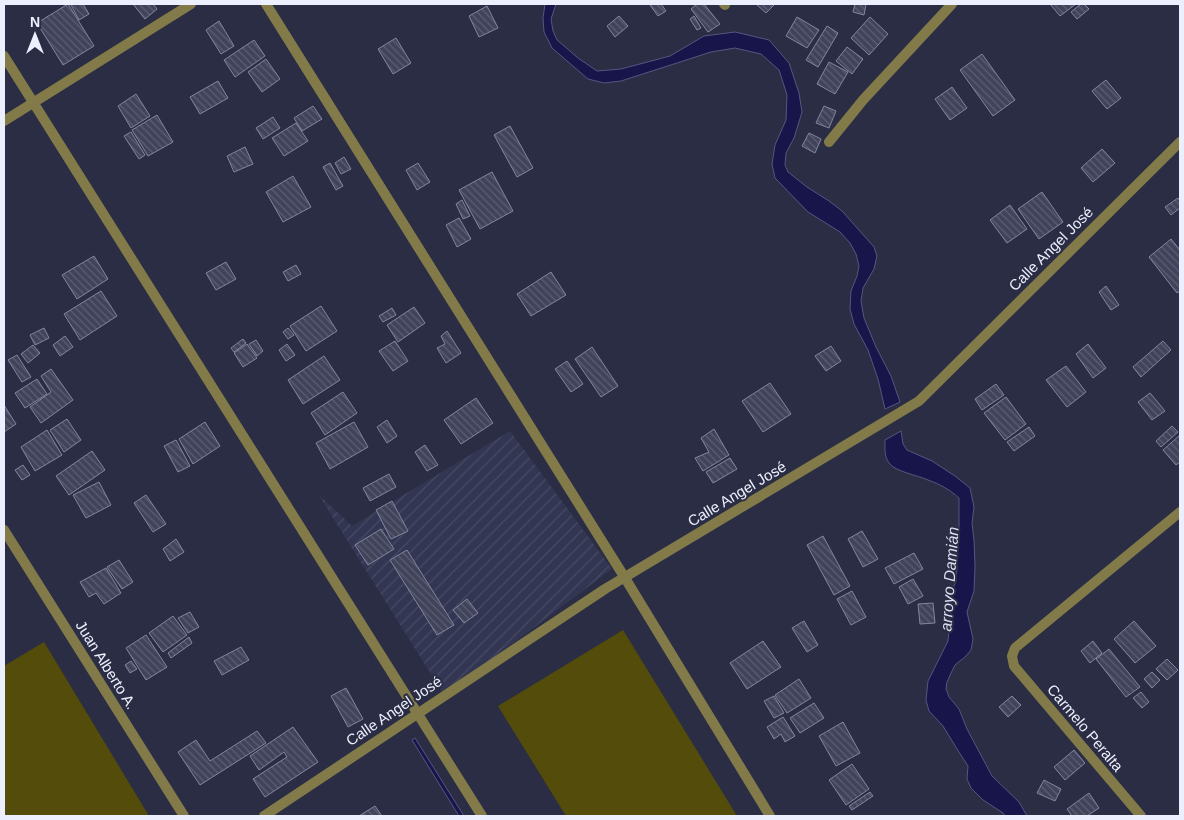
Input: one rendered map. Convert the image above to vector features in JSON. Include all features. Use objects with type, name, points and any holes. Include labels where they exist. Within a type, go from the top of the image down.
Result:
[{"type":"street","points":[[4,121],[191,4]]},
{"type":"street","points":[[266,4],[625,578],[770,816]]},
{"type":"street","points":[[829,142],[863,100],[952,4]]},
{"type":"street","points":[[4,56],[482,816]]},
{"type":"street","name":"Calle Angel José","points":[[264,816],[605,590],[919,401],[1180,142]]},
{"type":"street","name":"Carmelo Peralta","points":[[1141,816],[1014,666],[1012,656],[1015,648],[1180,512]]},
{"type":"street","name":"Juan Alberto A.","points":[[4,530],[7,544],[184,816]]},
{"type":"shaded area","points":[[545,4],[556,4],[551,19],[557,40],[597,71],[621,69],[670,56],[704,36],[735,32],[769,40],[789,63],[799,93],[802,112],[794,138],[786,153],[785,165],[788,172],[842,211],[874,247],[877,256],[874,269],[863,288],[861,301],[864,318],[891,376],[900,402],[885,409],[878,379],[868,350],[854,324],[850,309],[851,291],[859,266],[856,254],[850,243],[840,232],[808,212],[775,178],[772,164],[775,145],[786,120],[787,95],[779,70],[761,54],[735,48],[711,52],[621,81],[604,83],[588,79],[552,48],[544,32]]},
{"type":"shaded area","points":[[510,431],[612,569],[444,695],[318,494],[352,526]]},
{"type":"shaded area","points":[[901,431],[903,444],[907,450],[932,461],[970,488],[974,507],[972,523],[975,566],[974,591],[967,612],[973,639],[971,650],[955,665],[947,682],[946,689],[949,697],[959,709],[967,729],[992,776],[1019,802],[1027,816],[1005,816],[983,800],[971,788],[967,779],[968,766],[943,726],[929,711],[926,700],[928,681],[948,641],[950,621],[949,600],[956,582],[959,498],[941,485],[902,471],[889,463],[886,455],[885,440]]},
{"type":"shaded area","points":[[623,630],[737,816],[566,816],[498,706]]},
{"type":"shaded area","points":[[44,642],[149,816],[4,816],[4,666]]},
{"type":"shaded area","points":[[415,738],[464,816],[459,816],[412,740]]},
{"type":"building","points":[[68,4],[94,46],[63,65],[37,23]]},
{"type":"building","points":[[83,4],[89,14],[79,20],[71,5]]},
{"type":"building","points":[[133,4],[153,4],[157,9],[145,19]]},
{"type":"building","points":[[651,4],[661,4],[666,11],[658,16]]},
{"type":"building","points":[[697,4],[704,4],[720,24],[708,32],[691,9]]},
{"type":"building","points":[[756,4],[775,4],[766,13]]},
{"type":"building","points":[[855,4],[866,4],[864,15],[853,12]]},
{"type":"building","points":[[1050,4],[1076,4],[1060,16]]},
{"type":"building","points":[[1081,4],[1084,4],[1089,9],[1077,19],[1071,12]]},
{"type":"building","points":[[487,6],[498,28],[479,37],[469,16]]},
{"type":"building","points":[[619,16],[628,26],[615,37],[607,26]]},
{"type":"building","points":[[694,16],[701,28],[697,30],[690,19]]},
{"type":"building","points":[[797,17],[819,30],[807,48],[786,36]]},
{"type":"building","points":[[870,17],[888,34],[869,55],[851,38]]},
{"type":"building","points":[[219,21],[234,46],[221,54],[206,30]]},
{"type":"building","points":[[827,26],[838,33],[818,67],[806,60]]},
{"type":"building","points":[[396,38],[411,63],[393,74],[378,49]]},
{"type":"building","points":[[254,40],[265,56],[235,77],[224,60]]},
{"type":"building","points":[[847,47],[863,59],[852,74],[836,61]]},
{"type":"building","points":[[982,54],[1015,100],[993,116],[960,70]]},
{"type":"building","points":[[266,59],[280,79],[262,92],[248,72]]},
{"type":"building","points":[[829,62],[848,72],[835,94],[817,84]]},
{"type":"building","points":[[1106,80],[1121,98],[1107,109],[1092,91]]},
{"type":"building","points":[[218,81],[228,98],[200,114],[190,97]]},
{"type":"building","points":[[952,87],[967,108],[950,120],[935,99]]},
{"type":"building","points":[[136,94],[150,116],[131,128],[118,106]]},
{"type":"building","points":[[313,106],[322,119],[302,131],[294,118]]},
{"type":"building","points":[[824,106],[836,111],[829,128],[816,123]]},
{"type":"building","points":[[157,115],[173,142],[148,156],[132,130]]},
{"type":"building","points":[[273,117],[280,128],[263,139],[256,128]]},
{"type":"building","points":[[296,123],[308,141],[284,156],[272,138]]},
{"type":"building","points":[[510,126],[533,168],[517,177],[494,135]]},
{"type":"building","points":[[131,132],[145,155],[139,159],[124,136]]},
{"type":"building","points":[[809,133],[821,139],[815,153],[802,146]]},
{"type":"building","points":[[245,147],[253,164],[234,172],[227,156]]},
{"type":"building","points":[[1102,149],[1115,163],[1093,182],[1081,168]]},
{"type":"building","points":[[344,157],[351,169],[341,174],[335,163]]},
{"type":"building","points":[[330,163],[343,186],[336,190],[323,167]]},
{"type":"building","points":[[418,163],[430,182],[417,190],[406,170]]},
{"type":"building","points":[[492,172],[513,211],[480,229],[459,190]]},
{"type":"building","points":[[293,176],[311,207],[283,222],[266,192]]},
{"type":"building","points":[[1042,192],[1063,222],[1039,239],[1018,209]]},
{"type":"building","points":[[1178,198],[1180,208],[1171,215],[1165,207]]},
{"type":"building","points":[[462,200],[470,216],[463,219],[456,204]]},
{"type":"building","points":[[1010,205],[1027,229],[1007,243],[990,220]]},
{"type":"building","points":[[459,218],[471,239],[457,247],[446,225]]},
{"type":"building","points":[[1171,239],[1180,250],[1180,291],[1177,293],[1149,257]]},
{"type":"building","points":[[94,256],[108,279],[77,299],[62,275]]},
{"type":"building","points":[[226,262],[236,279],[216,290],[206,273]]},
{"type":"building","points":[[296,265],[301,274],[288,281],[283,272]]},
{"type":"building","points":[[551,272],[566,295],[531,316],[517,294]]},
{"type":"building","points":[[1106,286],[1119,305],[1111,310],[1099,292]]},
{"type":"building","points":[[101,291],[117,316],[80,340],[64,314]]},
{"type":"building","points":[[321,306],[337,331],[306,351],[290,326]]},
{"type":"building","points":[[414,307],[425,323],[398,342],[387,325]]},
{"type":"building","points":[[392,308],[396,315],[383,322],[379,316]]},
{"type":"building","points":[[44,328],[49,338],[35,345],[30,335]]},
{"type":"building","points":[[288,328],[294,335],[288,339],[283,332]]},
{"type":"building","points":[[447,331],[461,353],[446,363],[437,348],[445,344],[441,336]]},
{"type":"building","points":[[65,336],[73,347],[60,356],[53,345]]},
{"type":"building","points":[[243,339],[246,343],[234,352],[231,348]]},
{"type":"building","points":[[256,340],[263,351],[257,356],[249,344]]},
{"type":"building","points":[[395,341],[408,361],[393,371],[379,351]]},
{"type":"building","points":[[1163,341],[1171,350],[1141,377],[1133,367]]},
{"type":"building","points":[[247,344],[257,358],[243,367],[234,353]]},
{"type":"building","points":[[287,344],[295,355],[286,361],[279,350]]},
{"type":"building","points":[[1088,344],[1106,368],[1093,378],[1076,354]]},
{"type":"building","points":[[33,345],[40,353],[28,363],[21,354]]},
{"type":"building","points":[[831,346],[841,361],[826,371],[815,356]]},
{"type":"building","points":[[592,347],[618,386],[601,397],[575,359]]},
{"type":"building","points":[[17,355],[31,377],[22,382],[8,360]]},
{"type":"building","points":[[324,356],[340,380],[303,404],[288,380]]},
{"type":"building","points":[[567,361],[583,384],[571,392],[555,369]]},
{"type":"building","points":[[1066,366],[1086,392],[1067,407],[1046,380]]},
{"type":"building","points":[[51,369],[73,400],[41,423],[30,407],[51,392],[41,376]]},
{"type":"building","points":[[37,379],[47,394],[25,408],[15,393]]},
{"type":"building","points":[[770,383],[791,414],[763,432],[742,401]]},
{"type":"building","points":[[996,384],[1004,395],[982,410],[975,399]]},
{"type":"building","points":[[343,392],[357,413],[325,435],[311,413]]},
{"type":"building","points":[[1150,393],[1165,411],[1152,420],[1138,402]]},
{"type":"building","points":[[1006,397],[1026,424],[1005,440],[984,413]]},
{"type":"building","points":[[476,398],[493,423],[461,444],[444,420]]},
{"type":"building","points":[[4,405],[16,424],[4,432]]},
{"type":"building","points":[[67,419],[81,440],[64,452],[50,430]]},
{"type":"building","points":[[387,420],[397,436],[387,443],[377,427]]},
{"type":"building","points":[[205,422],[220,446],[193,464],[179,439]]},
{"type":"building","points":[[354,422],[368,447],[330,469],[316,443]]},
{"type":"building","points":[[1172,426],[1178,432],[1161,447],[1156,441]]},
{"type":"building","points":[[1029,427],[1035,436],[1014,451],[1007,442]]},
{"type":"building","points":[[714,429],[729,455],[703,471],[695,458],[709,452],[701,438]]},
{"type":"building","points":[[47,430],[62,455],[35,471],[21,447]]},
{"type":"building","points":[[1180,435],[1180,462],[1176,465],[1163,450]]},
{"type":"building","points":[[176,440],[190,466],[178,472],[164,446]]},
{"type":"building","points":[[425,445],[438,465],[427,471],[415,452]]},
{"type":"building","points":[[92,451],[105,470],[69,495],[56,476]]},
{"type":"building","points":[[730,458],[737,469],[713,483],[706,472]]},
{"type":"building","points":[[23,465],[30,475],[22,480],[15,470]]},
{"type":"building","points":[[389,474],[396,487],[370,501],[363,488]]},
{"type":"building","points":[[99,482],[111,505],[86,518],[73,495]]},
{"type":"building","points":[[146,495],[166,524],[153,532],[134,503]]},
{"type":"building","points":[[392,501],[408,531],[391,539],[376,510]]},
{"type":"building","points":[[381,529],[394,549],[368,565],[355,545]]},
{"type":"building","points":[[862,531],[878,559],[863,567],[848,539]]},
{"type":"building","points":[[823,536],[850,586],[834,595],[807,545]]},
{"type":"building","points":[[176,539],[184,552],[170,561],[163,549]]},
{"type":"building","points":[[407,550],[454,625],[437,635],[390,560]]},
{"type":"building","points":[[914,553],[923,569],[894,584],[885,568]]},
{"type":"building","points":[[119,560],[133,582],[122,589],[107,567]]},
{"type":"building","points":[[106,568],[121,593],[104,604],[96,593],[89,597],[80,582]]},
{"type":"building","points":[[913,579],[923,596],[908,604],[899,587]]},
{"type":"building","points":[[852,591],[866,617],[851,625],[837,599]]},
{"type":"building","points":[[467,599],[478,613],[464,623],[453,610]]},
{"type":"building","points":[[933,603],[935,623],[920,624],[918,604]]},
{"type":"building","points":[[190,612],[199,627],[188,633],[178,618]]},
{"type":"building","points":[[173,616],[187,635],[163,652],[149,633]]},
{"type":"building","points":[[804,621],[818,645],[807,652],[792,628]]},
{"type":"building","points":[[1134,621],[1156,646],[1135,663],[1114,639]]},
{"type":"building","points":[[146,635],[167,667],[146,680],[126,648]]},
{"type":"building","points":[[189,637],[192,643],[171,658],[168,653]]},
{"type":"building","points":[[763,641],[781,667],[747,689],[730,663]]},
{"type":"building","points":[[1093,641],[1102,653],[1090,663],[1081,651]]},
{"type":"building","points":[[241,647],[249,660],[222,675],[214,661]]},
{"type":"building","points":[[1109,649],[1140,687],[1126,697],[1096,659]]},
{"type":"building","points":[[1167,659],[1178,670],[1167,680],[1156,669]]},
{"type":"building","points":[[131,661],[137,669],[130,673],[125,665]]},
{"type":"building","points":[[1152,672],[1160,680],[1152,688],[1144,679]]},
{"type":"building","points":[[799,679],[811,698],[787,713],[775,695]]},
{"type":"building","points":[[346,688],[363,719],[348,727],[331,696]]},
{"type":"building","points":[[1141,692],[1149,702],[1142,708],[1133,698]]},
{"type":"building","points":[[774,696],[784,713],[774,718],[764,701]]},
{"type":"building","points":[[1012,696],[1021,705],[1008,717],[999,707]]},
{"type":"building","points":[[814,703],[824,718],[800,733],[790,718]]},
{"type":"building","points":[[783,717],[795,736],[785,742],[781,734],[774,739],[767,727]]},
{"type":"building","points":[[843,722],[860,753],[836,766],[819,736]]},
{"type":"building","points":[[293,727],[318,762],[265,797],[253,779],[287,757],[284,752],[259,770],[250,756]]},
{"type":"building","points":[[257,731],[266,743],[200,785],[178,752],[196,740],[210,761]]},
{"type":"building","points":[[1074,750],[1085,763],[1065,780],[1054,767]]},
{"type":"building","points":[[852,764],[869,789],[846,805],[829,780]]},
{"type":"building","points":[[1044,780],[1061,789],[1055,801],[1037,793]]},
{"type":"building","points":[[870,792],[873,796],[852,810],[849,806]]},
{"type":"building","points":[[1089,793],[1099,808],[1087,816],[1072,816],[1067,809]]},
{"type":"building","points":[[375,806],[382,816],[359,816]]},
{"type":"water label","name":"arroyo Damián","points":[[949,579]]}]
